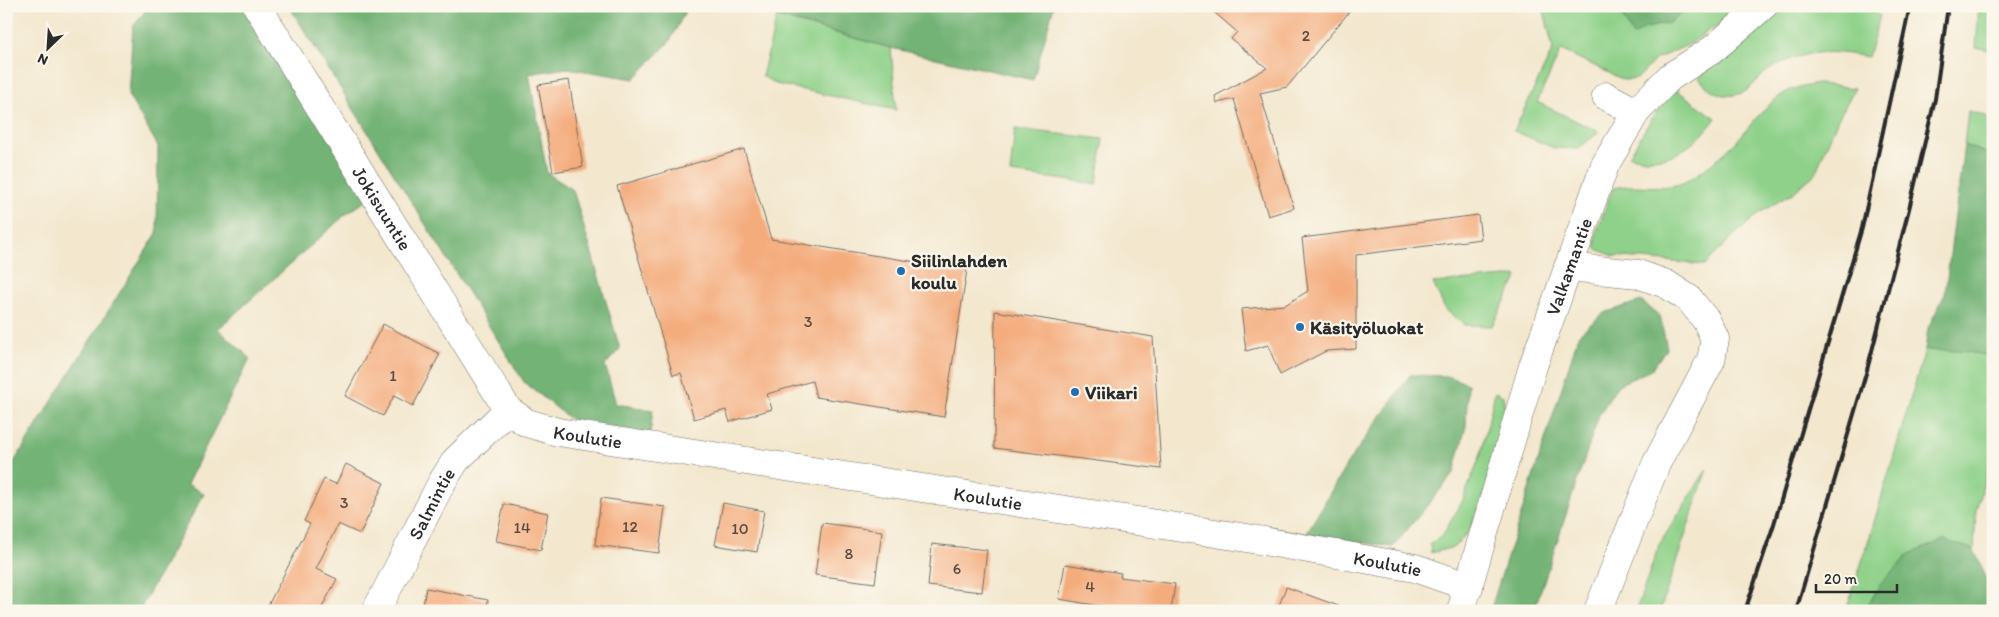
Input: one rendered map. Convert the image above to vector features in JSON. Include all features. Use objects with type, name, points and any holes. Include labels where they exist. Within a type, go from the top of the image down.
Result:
[{"type":"street","name":"Jokisuuntie","points":[[258,6],[508,410]]},
{"type":"street","name":"Valkamantie","points":[[1465,599],[1533,366],[1605,165],[1636,112],[1670,77],[1712,50],[1763,6]]},
{"type":"street","points":[[1606,96],[1636,112]]},
{"type":"street","points":[[1568,267],[1638,274],[1666,284],[1689,299],[1706,320],[1715,339],[1711,360],[1656,464],[1598,611]]},
{"type":"street","name":"Koulutie","points":[[508,410],[527,423],[558,432],[1251,539],[1415,568],[1465,599]]},
{"type":"street","name":"Salmintie","points":[[376,611],[442,482],[456,460],[508,410]]},
{"type":"green space","points":[[149,6],[257,6],[376,194],[345,215],[218,329],[250,358],[187,484],[204,494],[139,611],[6,611],[6,475],[157,233],[158,146],[128,95],[133,27]]},
{"type":"green space","points":[[289,6],[688,6],[670,41],[634,79],[567,68],[529,74],[547,173],[573,190],[620,349],[605,365],[616,404],[653,410],[650,435],[579,426],[524,382]]},
{"type":"green space","points":[[740,6],[1054,6],[1033,80],[891,48]]},
{"type":"green space","points":[[1543,6],[1617,6],[1633,35],[1645,28],[1669,23],[1688,6],[1739,6],[1736,12],[1688,45],[1656,59],[1637,79],[1624,80],[1561,50],[1537,102],[1599,132],[1578,149],[1554,148],[1514,131],[1553,49]]},
{"type":"green space","points":[[1617,6],[1688,6],[1669,23],[1645,28],[1633,36]]},
{"type":"green space","points":[[1780,6],[1864,6],[1880,16],[1868,57],[1828,52],[1798,57],[1773,67],[1748,89],[1735,95],[1717,93],[1702,82],[1698,77],[1732,51]]},
{"type":"green space","points":[[1979,6],[1993,6],[1993,51],[1976,47]]},
{"type":"green space","points":[[777,17],[891,48],[896,110],[776,84],[762,76]]},
{"type":"green space","points":[[1818,84],[1855,88],[1837,121],[1815,174],[1794,192],[1761,212],[1733,236],[1705,265],[1614,256],[1596,249],[1596,233],[1613,188],[1621,186],[1659,187],[1685,182],[1705,169],[1724,153],[1766,108],[1780,96],[1795,88]]},
{"type":"green space","points":[[1675,89],[1716,118],[1695,141],[1669,156],[1646,159],[1629,156],[1653,116]]},
{"type":"green space","points":[[1968,111],[1993,119],[1993,156],[1964,145]]},
{"type":"green space","points":[[1015,129],[1103,139],[1097,184],[1010,173]]},
{"type":"green space","points":[[1964,145],[1993,156],[1993,356],[1961,351],[1925,350],[1928,328],[1945,294]]},
{"type":"green space","points":[[1518,276],[1492,326],[1464,325],[1445,309],[1433,283]]},
{"type":"green space","points":[[1641,301],[1660,316],[1667,348],[1651,370],[1618,385],[1599,415],[1534,611],[1490,611],[1579,334],[1604,313]]},
{"type":"green space","points":[[1925,350],[1961,351],[1993,356],[1993,450],[1976,510],[1974,550],[1944,540],[1880,585],[1865,611],[1846,611],[1870,536]]},
{"type":"green space","points":[[1410,375],[1447,376],[1468,384],[1466,426],[1454,473],[1393,547],[1306,534],[1347,464]]},
{"type":"green space","points":[[1495,392],[1503,396],[1505,409],[1498,461],[1469,531],[1454,547],[1431,553],[1430,544],[1444,533],[1462,502],[1481,454]]},
{"type":"green space","points":[[1707,469],[1660,611],[1636,611],[1659,545]]},
{"type":"green space","points":[[1944,540],[1974,550],[1984,572],[1993,611],[1865,611],[1880,585],[1909,554]]},
{"type":"building","points":[[1207,6],[1354,6],[1287,87],[1260,93],[1294,208],[1268,216],[1234,99],[1217,103],[1215,96],[1267,68],[1231,39],[1237,32]]},
{"type":"building","points":[[569,80],[583,167],[553,172],[538,85]]},
{"type":"building","points":[[744,149],[771,239],[967,270],[944,417],[816,397],[812,381],[767,394],[772,409],[730,422],[726,410],[694,419],[681,373],[673,375],[617,186]]},
{"type":"building","points":[[1478,215],[1481,239],[1356,255],[1356,349],[1326,351],[1280,375],[1268,345],[1246,351],[1241,309],[1285,305],[1308,291],[1302,238]]},
{"type":"building","name":"Viikari","points":[[995,311],[1153,337],[1161,469],[994,448]]},
{"type":"building","points":[[383,324],[440,354],[413,406],[394,396],[383,416],[345,396]]},
{"type":"building","points":[[346,464],[384,483],[360,534],[338,524],[316,569],[337,579],[320,611],[265,611],[310,524],[304,521],[324,479],[336,484]]},
{"type":"building","points":[[601,498],[665,507],[659,553],[595,545]]},
{"type":"building","points":[[723,503],[764,511],[757,552],[715,545]]},
{"type":"building","points":[[504,504],[548,513],[541,550],[496,541]]},
{"type":"building","points":[[822,523],[882,531],[875,583],[815,575]]},
{"type":"building","points":[[932,544],[987,550],[982,592],[928,586]]},
{"type":"building","points":[[1065,564],[1121,573],[1120,577],[1175,584],[1171,611],[1129,611],[1059,599]]},
{"type":"building","points":[[1286,587],[1344,608],[1344,611],[1277,611]]},
{"type":"building","points":[[426,588],[488,600],[487,611],[422,611]]},
{"type":"railway","points":[[1745,611],[1774,524],[1862,228],[1910,6]]},
{"type":"railway","points":[[1796,611],[1867,370],[1909,209],[1935,99],[1948,6]]},
{"type":"place","name":"Siilinlahden koulu","points":[[901,271]]},
{"type":"place","name":"Käsityöluokat","points":[[1300,327]]},
{"type":"place","name":"Viikari","points":[[1075,392]]}]
